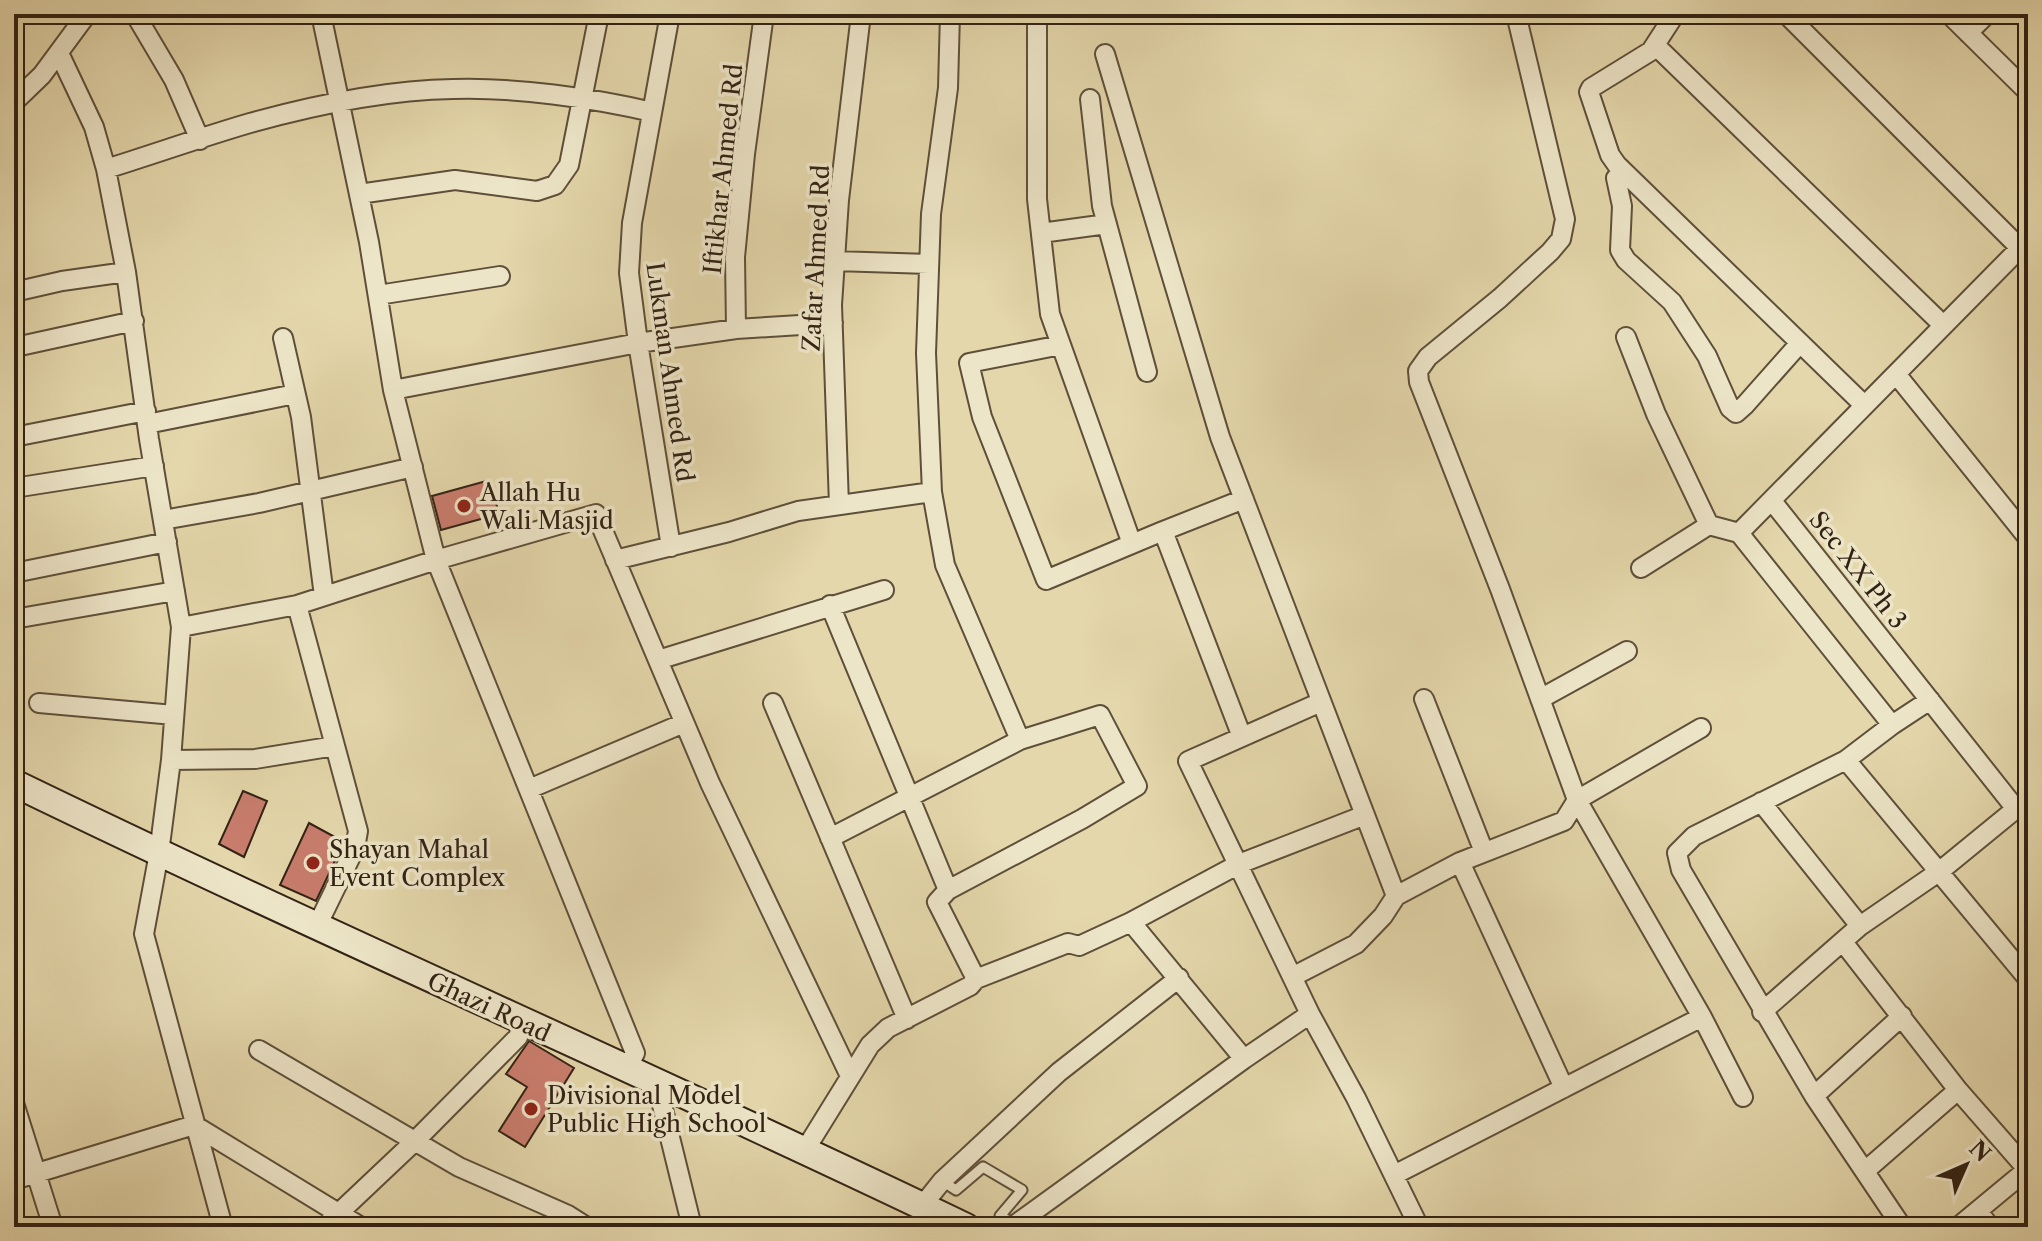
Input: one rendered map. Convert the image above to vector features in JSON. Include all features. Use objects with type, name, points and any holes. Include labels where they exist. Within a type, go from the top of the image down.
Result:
[{"type":"main road","name":"Ghazi Road","points":[[14,783],[966,1227]]},
{"type":"street","points":[[14,102],[42,75],[87,14]]},
{"type":"street","points":[[135,14],[174,80],[200,140]]},
{"type":"street","points":[[321,14],[359,194],[393,390],[436,560],[635,1053],[627,1070]]},
{"type":"street","points":[[359,194],[455,180],[537,191],[555,185],[569,165],[599,14]]},
{"type":"street","name":"Lukman Ahmed Rd","points":[[670,14],[631,235],[629,273],[671,547]]},
{"type":"street","name":"Iftikhar Ahmed Rd","points":[[736,329],[735,257],[764,14]]},
{"type":"street","name":"Zafar Ahmed Rd","points":[[839,505],[833,323],[835,261],[839,200],[861,14]]},
{"type":"street","points":[[950,14],[948,88],[931,214],[929,264],[926,353],[932,492],[945,565],[1020,740]]},
{"type":"street","points":[[1037,14],[1037,199],[1050,314],[1132,544]]},
{"type":"street","points":[[1516,14],[1565,219],[1561,239],[1500,298],[1428,357],[1418,371],[1425,402],[1500,589],[1577,800],[1702,1017],[1743,1097]]},
{"type":"street","points":[[1675,14],[1644,57],[1595,84],[1589,92],[1610,155],[1863,404]]},
{"type":"street","points":[[1739,533],[1863,404],[2025,246],[1786,14]]},
{"type":"street","points":[[1949,14],[2028,92]]},
{"type":"street","points":[[1968,33],[1987,14]]},
{"type":"street","points":[[1655,45],[1943,325]]},
{"type":"street","points":[[59,53],[94,127],[106,169],[126,272],[146,417],[181,627],[171,760],[159,853],[144,934],[223,1227]]},
{"type":"street","points":[[1105,54],[1220,437],[1396,896]]},
{"type":"street","points":[[106,169],[251,123],[340,102],[455,88],[582,99],[652,112]]},
{"type":"street","points":[[1090,99],[1102,206],[1147,372]]},
{"type":"street","points":[[1623,171],[1616,178],[1622,206],[1620,250],[1626,260],[1672,302],[1707,356],[1730,408],[1736,413],[1745,405],[1800,343]]},
{"type":"street","points":[[1041,233],[1107,224]]},
{"type":"street","points":[[835,261],[929,264]]},
{"type":"street","points":[[14,292],[126,272]]},
{"type":"street","points":[[378,295],[500,276]]},
{"type":"street","points":[[20,346],[134,321]]},
{"type":"street","points":[[393,390],[638,343],[736,329],[833,323]]},
{"type":"street","points":[[1626,337],[1656,414],[1709,525]]},
{"type":"street","points":[[283,338],[311,490],[324,596]]},
{"type":"street","points":[[1061,345],[969,363],[982,417],[1046,580],[1244,499]]},
{"type":"street","points":[[1896,374],[2028,538]]},
{"type":"street","points":[[14,437],[295,394]]},
{"type":"street","points":[[14,488],[154,466]]},
{"type":"street","points":[[163,520],[259,503],[413,467]]},
{"type":"street","points":[[615,560],[798,511],[932,492]]},
{"type":"street","name":"Sec XX Ph 3","points":[[1772,501],[1930,700],[2022,804]]},
{"type":"street","points":[[181,627],[297,605],[436,560],[596,514],[710,783],[850,1076]]},
{"type":"street","points":[[1641,568],[1709,525],[1739,533],[1892,725]]},
{"type":"street","points":[[1163,531],[1242,737]]},
{"type":"street","points":[[14,573],[167,542]]},
{"type":"street","points":[[658,660],[884,590]]},
{"type":"street","points":[[14,619],[175,591]]},
{"type":"street","points":[[297,605],[358,831],[355,848],[317,926]]},
{"type":"street","points":[[830,605],[948,890]]},
{"type":"street","points":[[1540,699],[1627,651]]},
{"type":"street","points":[[1424,699],[1484,852]]},
{"type":"street","points":[[1902,1227],[1762,1012],[1681,870],[1677,853],[1694,836],[1846,760],[1930,700]]},
{"type":"street","points":[[1321,702],[1188,761],[1310,1014],[1356,1098],[1419,1227]]},
{"type":"street","points":[[39,703],[174,715]]},
{"type":"street","points":[[773,703],[907,1019]]},
{"type":"street","points":[[830,838],[1020,740],[1100,715],[1137,786],[948,890],[937,902],[976,979]]},
{"type":"street","points":[[529,789],[684,723]]},
{"type":"street","points":[[1294,976],[1356,944],[1383,916],[1396,896],[1460,862],[1564,821],[1577,800],[1701,728]]},
{"type":"street","points":[[171,760],[255,759],[335,746]]},
{"type":"street","points":[[1846,760],[2028,979]]},
{"type":"street","points":[[1761,802],[1860,926]]},
{"type":"street","points":[[1762,1012],[1860,926],[1940,871],[2022,804]]},
{"type":"street","points":[[805,1150],[870,1045],[888,1028],[970,986],[976,979],[1068,943],[1079,946],[1239,864],[1365,815]]},
{"type":"street","points":[[1460,862],[1564,1088]]},
{"type":"street","points":[[1131,922],[1244,1059]]},
{"type":"street","points":[[1843,942],[1958,1090],[2028,1169],[1958,1227]]},
{"type":"street","points":[[922,1206],[942,1181],[1059,1072],[1179,978]]},
{"type":"street","points":[[1013,1226],[1310,1014]]},
{"type":"street","points":[[1814,1096],[1902,1016]]},
{"type":"street","points":[[1394,1175],[1702,1017]]},
{"type":"street","points":[[331,1220],[518,1037],[523,1023]]},
{"type":"street","points":[[259,1050],[459,1167],[568,1215],[587,1227]]},
{"type":"street","points":[[668,1088],[662,1105],[692,1227]]},
{"type":"street","points":[[1865,1171],[1958,1090]]},
{"type":"street","points":[[14,1103],[53,1227]]},
{"type":"street","points":[[14,1180],[194,1125]]},
{"type":"street","points":[[194,1125],[331,1220],[361,1227]]},
{"type":"street","points":[[1978,1211],[1990,1227]]},
{"type":"lane","points":[[942,1181],[956,1190],[983,1167],[1022,1190],[1000,1216],[1013,1226]]},
{"type":"building","name":"Allah Hu Wali Masjid","points":[[490,480],[499,514],[441,530],[432,496]]},
{"type":"building","points":[[243,791],[267,801],[244,857],[219,844]]},
{"type":"building","name":"Shayan Mahal Event Complex","points":[[309,823],[344,842],[316,901],[280,885]]},
{"type":"building","name":"Divisional Model Public High School","points":[[529,1041],[574,1068],[525,1147],[499,1131],[527,1087],[506,1074]]},
{"type":"place","name":"Allah Hu Wali Masjid","points":[[464,506]]},
{"type":"place","name":"Shayan Mahal Event Complex","points":[[313,863]]},
{"type":"place","name":"Divisional Model Public High School","points":[[531,1109]]}]
